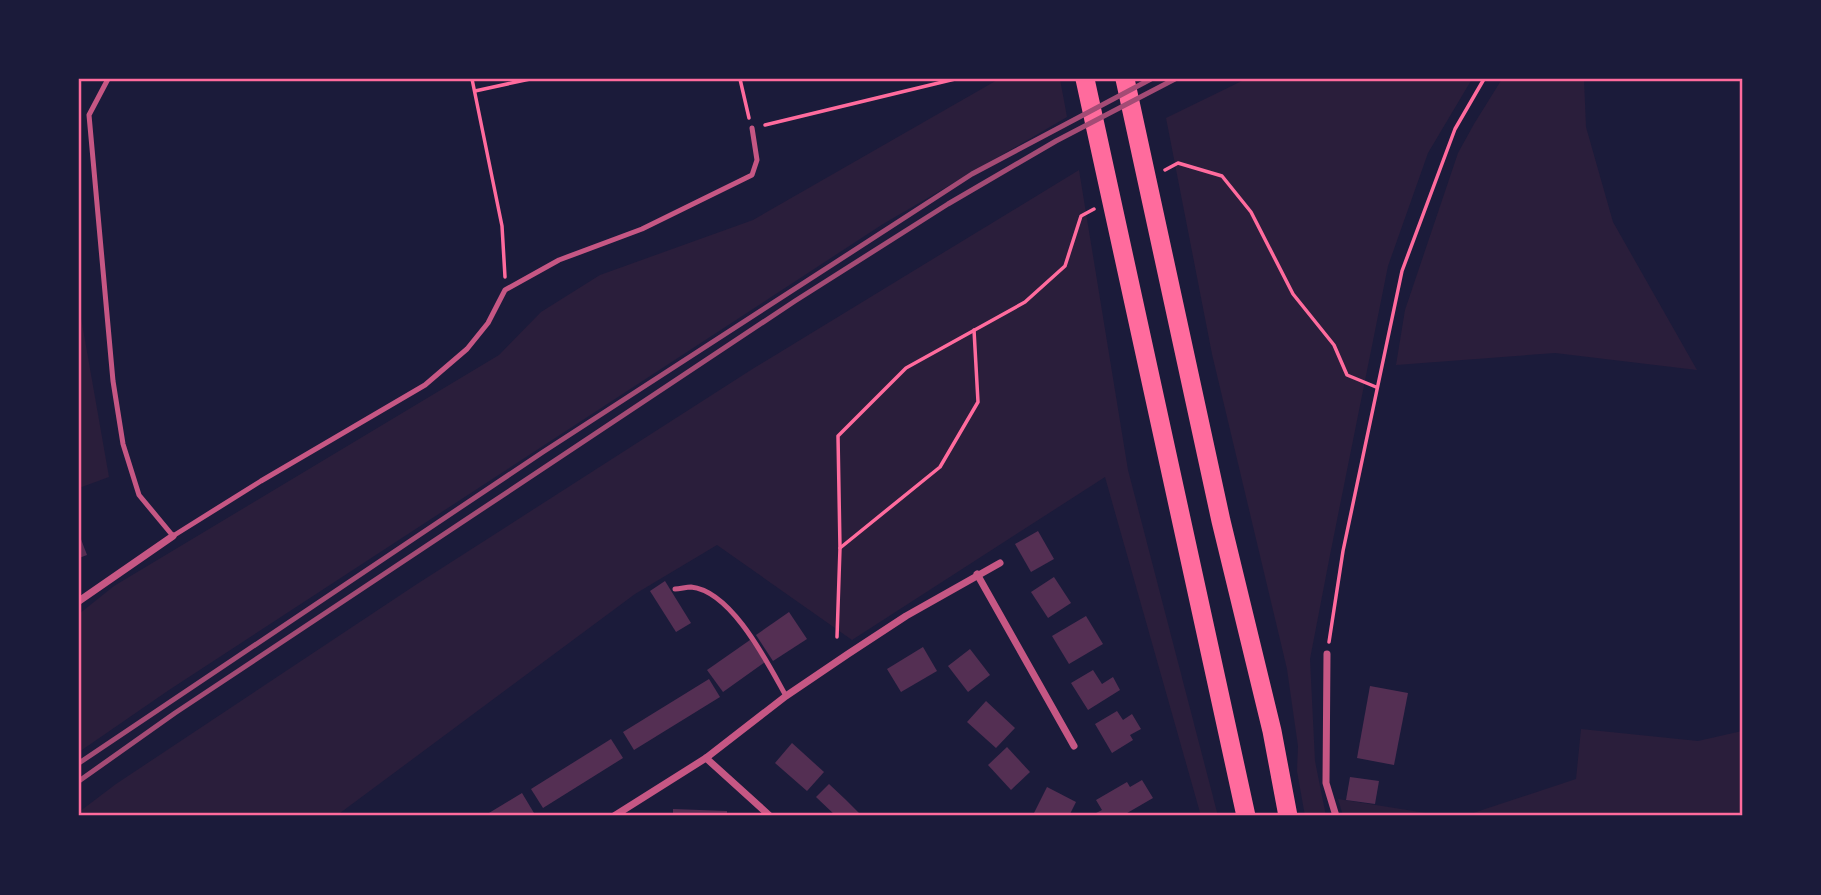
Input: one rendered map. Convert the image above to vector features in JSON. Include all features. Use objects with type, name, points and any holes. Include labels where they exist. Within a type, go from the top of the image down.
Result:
[{"type":"highway","points":[[1084,79],[1110,208],[1247,816]]},
{"type":"highway","points":[[1125,79],[1152,185],[1221,521],[1272,732],[1288,816]]},
{"type":"street","points":[[79,601],[173,536]]},
{"type":"street","points":[[614,816],[706,758],[786,696],[906,616],[1000,563]]},
{"type":"street","points":[[977,574],[1074,746]]},
{"type":"street","points":[[1327,654],[1326,783],[1336,816]]},
{"type":"street","points":[[706,758],[770,816]]},
{"type":"lane","points":[[108,79],[89,115],[113,381],[123,444],[132,478],[139,495],[173,536],[425,385],[467,349],[488,323],[505,290],[559,260],[642,229],[751,175],[757,160],[752,128]]},
{"type":"lane","points":[[675,589],[691,587],[707,592],[723,603],[760,651],[786,696]]},
{"type":"path","points":[[472,79],[502,226],[505,290]]},
{"type":"path","points":[[475,91],[530,79]]},
{"type":"path","points":[[740,79],[752,128],[955,79]]},
{"type":"path","points":[[1327,654],[1343,551],[1402,271],[1455,129],[1484,79]]},
{"type":"path","points":[[1152,185],[1178,163],[1222,176],[1251,212],[1293,294],[1334,345],[1347,374],[1376,387]]},
{"type":"path","points":[[836,637],[840,548],[838,436],[906,368],[1025,302],[1065,266],[1081,216],[1110,208]]},
{"type":"path","points":[[840,548],[940,467],[978,402],[974,330]]},
{"type":"shaded area","points":[[999,79],[1060,79],[1067,117],[883,224],[169,690],[79,752],[79,614],[114,586],[499,355],[541,312],[600,275],[753,220]]},
{"type":"shaded area","points":[[1246,79],[1472,79],[1428,153],[1388,266],[1330,555],[1310,659],[1315,761],[1326,816],[1305,816],[1297,771],[1298,746],[1287,669],[1212,354],[1166,118]]},
{"type":"shaded area","points":[[1502,79],[1584,79],[1586,127],[1613,222],[1697,370],[1555,353],[1396,365],[1405,310],[1458,153]]},
{"type":"shaded area","points":[[1079,170],[1128,470],[1218,816],[1201,816],[1105,477],[852,640],[717,545],[635,594],[336,816],[79,816],[79,812],[116,784],[417,584],[754,368]]},
{"type":"shaded area","points":[[79,306],[109,477],[79,488]]},
{"type":"shaded area","points":[[1581,729],[1698,741],[1742,731],[1742,816],[1464,816],[1576,779]]},
{"type":"shaded area","points":[[1338,799],[1445,816],[1343,816]]},
{"type":"building","points":[[1038,531],[1054,559],[1031,572],[1015,544]]},
{"type":"building","points":[[79,534],[87,555],[79,558]]},
{"type":"building","points":[[1054,577],[1071,603],[1048,618],[1031,592]]},
{"type":"building","points":[[665,581],[691,623],[676,632],[650,591]]},
{"type":"building","points":[[789,612],[807,639],[773,661],[756,635]]},
{"type":"building","points":[[1086,616],[1103,644],[1069,664],[1052,636]]},
{"type":"building","points":[[750,640],[765,662],[723,692],[707,670]]},
{"type":"building","points":[[923,647],[937,671],[901,692],[887,669]]},
{"type":"building","points":[[970,649],[990,675],[968,692],[948,666]]},
{"type":"building","points":[[1093,670],[1102,684],[1113,677],[1120,690],[1088,710],[1071,683]]},
{"type":"building","points":[[709,679],[720,697],[634,750],[623,732]]},
{"type":"building","points":[[1370,686],[1408,693],[1394,765],[1357,758]]},
{"type":"building","points":[[986,701],[1015,728],[996,748],[967,722]]},
{"type":"building","points":[[1117,711],[1123,720],[1132,714],[1141,729],[1130,735],[1133,740],[1112,753],[1095,724]]},
{"type":"building","points":[[611,739],[623,758],[543,808],[531,789]]},
{"type":"building","points":[[792,743],[824,772],[807,791],[775,763]]},
{"type":"building","points":[[1007,747],[1030,772],[1011,790],[988,765]]},
{"type":"building","points":[[1350,777],[1379,781],[1375,804],[1346,800]]},
{"type":"building","points":[[1142,780],[1153,798],[1122,816],[1098,816],[1096,813],[1102,810],[1096,800],[1127,782],[1130,787]]},
{"type":"building","points":[[829,784],[862,816],[836,816],[816,797]]},
{"type":"building","points":[[1047,787],[1076,802],[1069,816],[1041,816],[1034,813]]},
{"type":"building","points":[[522,793],[534,813],[528,816],[484,816]]},
{"type":"building","points":[[673,809],[727,811],[727,816],[673,816]]},
{"type":"railway","points":[[79,763],[543,452],[972,174],[1151,79]]},
{"type":"railway","points":[[79,781],[175,713],[795,301],[948,204],[1056,141],[1175,79]]}]
